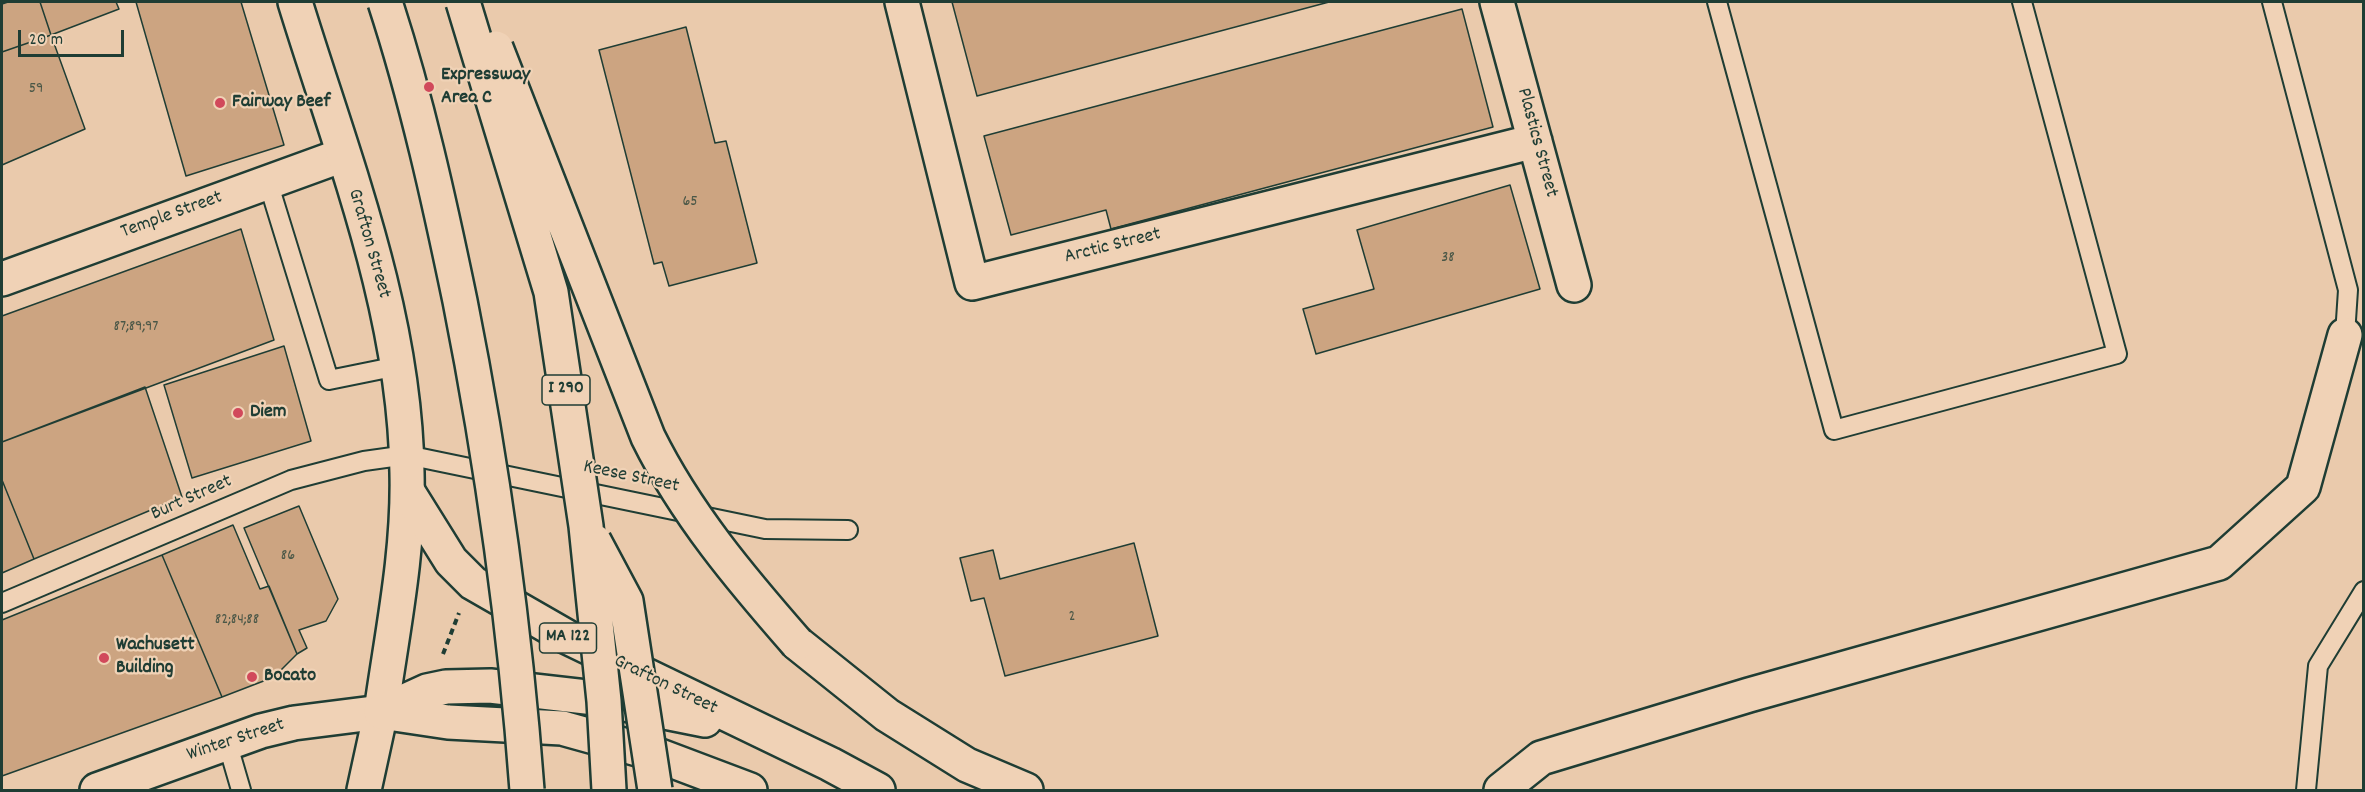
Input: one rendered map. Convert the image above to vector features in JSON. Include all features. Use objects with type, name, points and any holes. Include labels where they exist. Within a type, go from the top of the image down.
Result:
[{"type":"main road","name":"Grafton Street","points":[[295,2],[385,300],[398,366],[407,455],[408,492],[402,566],[381,712]]},
{"type":"main road","points":[[385,2],[421,126],[468,341],[489,458],[517,670],[527,790]]},
{"type":"main road","name":"I 290","points":[[463,2],[552,292],[586,526],[604,701],[609,790]]},
{"type":"main road","points":[[477,2],[525,117],[648,437],[663,467],[736,575],[797,643],[887,715],[967,765],[1026,790]]},
{"type":"main road","name":"Arctic Street","points":[[902,2],[972,283],[1535,141]]},
{"type":"main road","name":"Plastics Street","points":[[1497,2],[1574,285]]},
{"type":"main road","name":"Temple Street","points":[[2,279],[343,155]]},
{"type":"main road","points":[[1501,790],[1541,758],[1760,692],[2219,563],[2303,487],[2345,335]]},
{"type":"main road","name":"Grafton Street","points":[[408,492],[451,561],[473,583],[567,637],[830,764],[878,790]]},
{"type":"main road","points":[[586,526],[626,601],[655,790]]},
{"type":"main road","name":"Grafton Street","points":[[381,712],[427,691],[458,687],[500,687],[633,704],[768,736]]},
{"type":"main road","points":[[364,790],[381,712],[427,720],[561,728],[652,753],[750,790]]},
{"type":"main road","name":"Winter Street","points":[[97,790],[227,742],[294,723],[381,712]]},
{"type":"lane","points":[[1717,2],[1834,430],[2116,354],[2022,2]]},
{"type":"lane","points":[[2272,2],[2348,290],[2345,335]]},
{"type":"lane","points":[[268,182],[329,380],[398,366]]},
{"type":"lane","name":"Keese Street","points":[[407,455],[765,529],[848,530]]},
{"type":"lane","name":"Burt Street","points":[[2,603],[291,480],[364,461],[407,455]]},
{"type":"lane","points":[[2306,790],[2318,666],[2364,591]]},
{"type":"lane","points":[[227,742],[241,790]]},
{"type":"path","points":[[443,655],[462,604]]},
{"type":"building","points":[[40,2],[51,35],[2,52],[2,4]]},
{"type":"building","points":[[40,2],[116,2],[119,9],[51,35]]},
{"type":"building","points":[[136,2],[241,2],[284,145],[186,176]]},
{"type":"building","points":[[952,2],[1329,2],[977,96]]},
{"type":"building","points":[[1462,9],[1493,127],[1111,229],[1106,210],[1011,235],[984,136]]},
{"type":"building","points":[[686,27],[715,143],[726,141],[757,263],[669,286],[662,262],[654,264],[599,50]]},
{"type":"building","points":[[51,35],[85,129],[2,165],[2,52]]},
{"type":"building","points":[[1510,185],[1540,289],[1316,354],[1303,309],[1374,289],[1357,230]]},
{"type":"building","points":[[241,229],[274,340],[2,442],[2,316]]},
{"type":"building","name":"Diem","points":[[284,346],[311,441],[192,478],[164,385]]},
{"type":"building","points":[[145,387],[182,497],[34,559],[2,480],[2,442]]},
{"type":"building","points":[[2,480],[34,559],[2,573]]},
{"type":"building","points":[[299,506],[338,599],[326,621],[299,630],[307,648],[297,654],[244,528]]},
{"type":"building","points":[[233,525],[260,589],[269,586],[297,654],[274,677],[222,697],[162,555]]},
{"type":"building","points":[[1134,543],[1158,636],[1005,676],[984,598],[971,601],[960,558],[993,550],[1000,579]]},
{"type":"building","name":"Wachusett Building","points":[[162,555],[222,697],[2,776],[2,620]]},
{"type":"place","name":"Expressway Area C","points":[[429,87]]},
{"type":"place","name":"Fairway Beef","points":[[220,103]]},
{"type":"place","name":"Diem","points":[[238,413]]},
{"type":"place","name":"Wachusett Building","points":[[104,658]]},
{"type":"place","name":"Bocato","points":[[252,677]]}]
